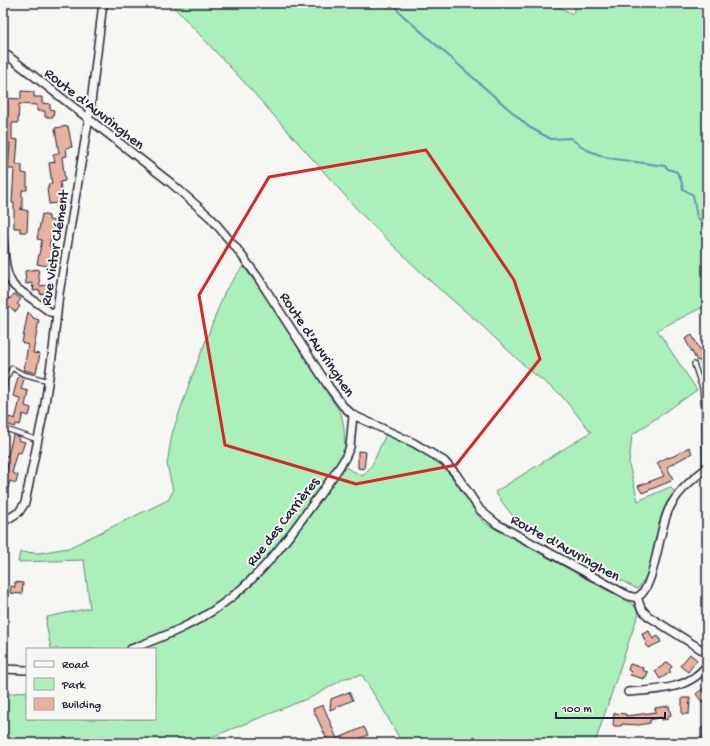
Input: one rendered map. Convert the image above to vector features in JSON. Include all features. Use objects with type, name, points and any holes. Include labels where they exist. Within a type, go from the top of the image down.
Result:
[{"type":"street","name":"Rue Victor Clément","points":[[3,522],[19,512],[25,503],[38,440],[49,380],[56,313],[89,119],[103,3]]},
{"type":"street","name":"Route d'Auvringhen","points":[[3,52],[202,209],[220,228],[257,276],[337,399],[353,415],[414,443],[444,461],[456,474],[480,510],[493,521],[625,594],[632,597],[637,597]]},
{"type":"street","points":[[3,239],[9,276],[13,284],[50,312],[56,313]]},
{"type":"street","name":"Rue des Carrières","points":[[133,648],[173,632],[213,611],[244,587],[268,564],[345,458],[350,447],[353,415]]},
{"type":"street","points":[[706,469],[680,492],[669,509],[662,528],[652,573],[642,593],[637,597],[641,608],[648,616],[707,653]]},
{"type":"street","points":[[628,692],[682,684],[696,677],[707,664]]},
{"type":"street","points":[[3,669],[26,670]]},
{"type":"lane","points":[[694,364],[702,388],[706,469]]},
{"type":"lane","points":[[3,404],[6,380],[12,368],[26,375],[49,380]]},
{"type":"lane","points":[[3,428],[38,440]]},
{"type":"highlighted area","points":[[426,150],[514,280],[540,359],[456,465],[356,484],[225,445],[199,295],[269,177]]},
{"type":"green space","points":[[170,3],[551,3],[573,14],[576,3],[707,3],[707,305],[657,330],[697,390],[632,435],[629,464],[638,501],[670,487],[675,492],[667,502],[662,514],[649,570],[637,589],[526,529],[517,522],[495,492],[591,432],[560,394],[528,369],[478,322],[429,280],[364,217],[244,82]]},
{"type":"green space","points":[[243,266],[262,291],[341,414],[345,440],[343,466],[363,476],[372,465],[386,434],[427,455],[444,466],[483,522],[634,605],[639,614],[595,743],[402,743],[362,675],[345,678],[314,696],[197,743],[3,743],[3,704],[9,694],[26,691],[26,720],[156,720],[156,648],[51,648],[46,623],[47,617],[90,608],[84,560],[18,562],[20,552],[39,553],[68,548],[168,500],[173,491],[167,464],[172,434],[189,384],[225,291]]},
{"type":"building","points":[[21,91],[34,92],[34,97],[42,97],[42,103],[50,104],[50,109],[54,110],[53,117],[45,117],[45,111],[37,111],[37,105],[19,104],[18,123],[12,123],[12,139],[18,140],[16,165],[22,165],[22,173],[27,174],[27,190],[22,190],[22,209],[20,209],[28,211],[27,232],[20,232],[20,228],[14,228],[14,203],[12,203],[14,169],[8,169],[10,143],[4,143],[3,135],[3,127],[5,127],[5,98],[21,99]]},
{"type":"building","points":[[68,126],[72,147],[66,148],[67,156],[62,157],[65,181],[60,182],[63,202],[49,204],[47,188],[49,188],[48,185],[52,184],[49,163],[55,162],[53,154],[59,153],[55,128]]},
{"type":"building","points":[[42,214],[49,216],[49,220],[54,221],[49,246],[55,247],[51,267],[37,264],[42,240],[37,239]]},
{"type":"building","points":[[38,269],[40,286],[47,285],[48,293],[40,294],[40,290],[33,291],[34,286],[33,288],[32,283],[26,284],[25,271]]},
{"type":"building","points":[[14,294],[21,299],[17,304],[20,306],[16,312],[3,303],[7,296],[10,299]]},
{"type":"building","points":[[28,312],[33,318],[39,320],[33,353],[40,354],[36,373],[24,370],[28,345],[22,343]]},
{"type":"building","points":[[692,335],[707,363],[707,375],[699,360],[697,361],[685,339]]},
{"type":"building","points":[[18,377],[24,379],[21,389],[28,391],[25,406],[31,408],[29,416],[23,414],[20,425],[16,424],[15,427],[6,424],[9,417],[15,419],[18,408],[20,398],[13,396]]},
{"type":"building","points":[[13,435],[19,437],[18,440],[25,442],[21,453],[17,452],[13,466],[12,473],[18,475],[16,483],[10,481],[4,501],[3,484],[8,465],[3,463],[3,455],[8,456]]},
{"type":"building","points":[[689,447],[692,453],[667,467],[673,479],[670,480],[671,481],[642,493],[638,486],[664,476],[657,463],[668,457],[674,456]]},
{"type":"building","points":[[358,451],[366,452],[364,469],[358,468]]},
{"type":"building","points":[[15,582],[23,583],[22,594],[10,593],[11,586],[15,587]]},
{"type":"building","points":[[649,631],[653,639],[658,636],[661,642],[648,648],[642,634]]},
{"type":"building","points":[[690,654],[697,660],[688,672],[680,666]]},
{"type":"building","points":[[668,662],[672,667],[669,670],[671,672],[660,679],[655,671]]},
{"type":"building","points":[[630,664],[643,668],[642,670],[648,672],[646,677],[644,677],[644,679],[630,675],[631,672],[628,670]]},
{"type":"building","points":[[707,685],[707,698],[702,702],[696,694]]},
{"type":"building","points":[[349,692],[353,700],[330,710],[331,699]]},
{"type":"building","points":[[682,698],[690,698],[689,714],[682,714]]},
{"type":"building","points":[[323,705],[337,739],[364,727],[368,735],[349,743],[327,743],[326,737],[313,709]]},
{"type":"building","points":[[669,706],[671,715],[668,716],[668,719],[662,720],[661,717],[650,720],[650,723],[639,725],[622,724],[621,726],[613,726],[614,713],[626,714],[626,716],[642,714],[656,712],[655,708]]},
{"type":"building","points":[[701,728],[707,728],[707,743],[701,743]]},
{"type":"waterway","points":[[394,3],[399,12],[529,127],[551,139],[570,138],[587,150],[608,158],[665,166],[668,169],[677,172],[683,189],[693,195],[697,217],[706,226],[707,232]]},
{"type":"waterway","points":[[707,235],[707,244]]},
{"type":"waterway","points":[[100,743],[102,741],[112,743]]}]
